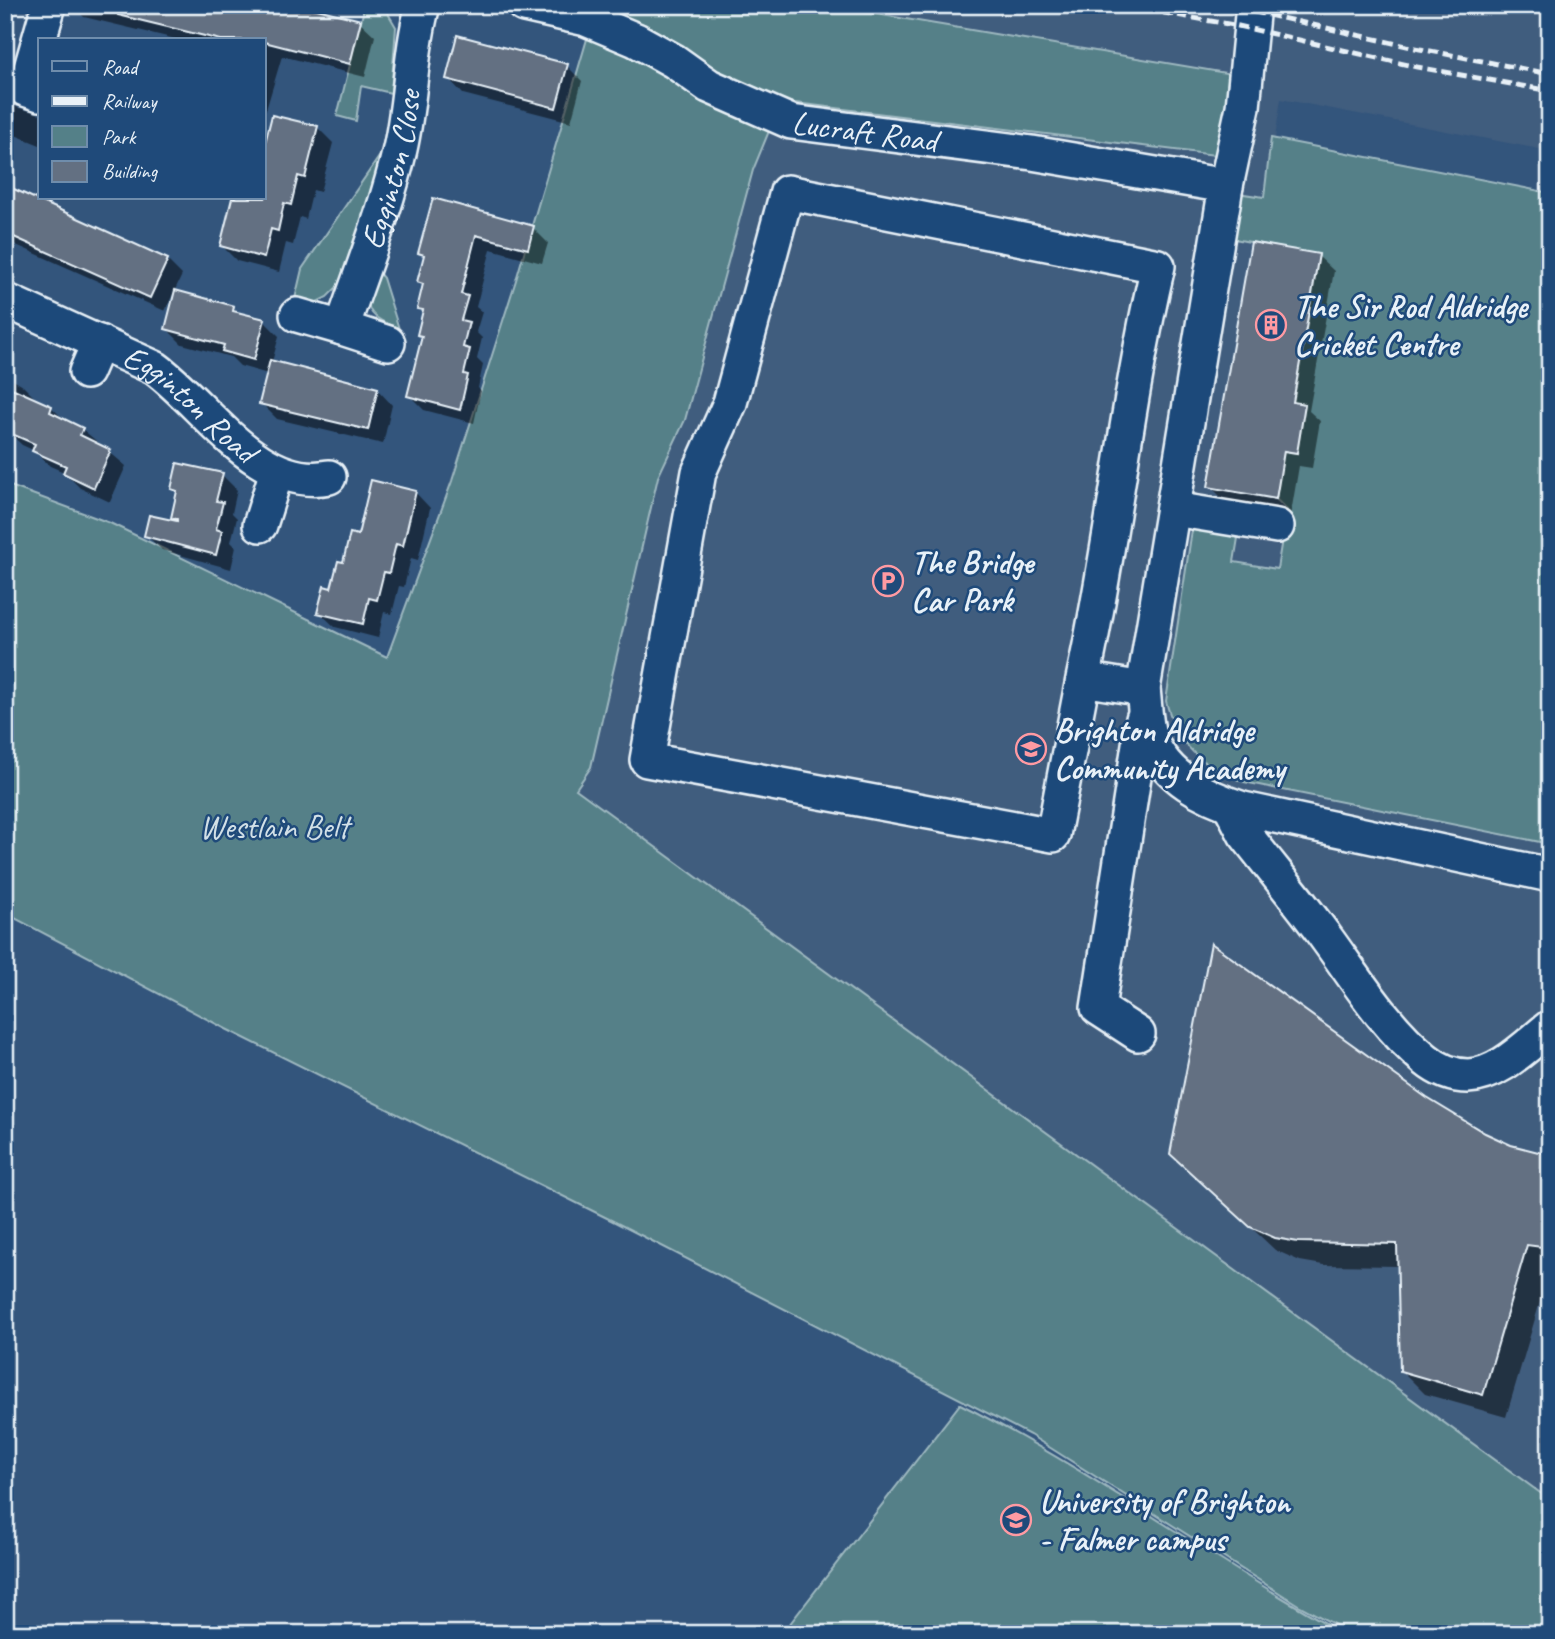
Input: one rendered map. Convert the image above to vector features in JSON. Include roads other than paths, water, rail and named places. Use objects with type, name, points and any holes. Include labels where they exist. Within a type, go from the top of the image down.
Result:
[{"type":"street","points":[[40,38],[50,5]]},
{"type":"street","name":"Egginton Close","points":[[342,328],[391,183],[408,110],[417,27],[423,5]]},
{"type":"street","name":"Lucraft Road","points":[[524,5],[586,19],[636,40],[674,61],[709,86],[791,122],[1032,153],[1226,186]]},
{"type":"street","points":[[1138,1034],[1098,1008],[1174,509],[1226,186],[1243,107],[1253,5]]},
{"type":"street","points":[[38,45],[25,89],[38,93]]},
{"type":"street","points":[[787,192],[1158,266],[1142,334],[1096,622],[1083,679],[1053,835],[647,760],[699,472],[730,403],[787,192]]},
{"type":"street","name":"Egginton Road","points":[[5,300],[155,368],[173,381],[247,451],[277,471],[305,479],[329,477]]},
{"type":"street","points":[[297,315],[388,343]]},
{"type":"street","name":"Egginton Road","points":[[86,372],[99,342]]},
{"type":"street","name":"Egginton Road","points":[[260,525],[277,471]]},
{"type":"street","points":[[1174,509],[1276,526]]},
{"type":"street","points":[[1083,679],[1144,698]]},
{"type":"street","points":[[1144,698],[1150,737],[1167,764],[1197,791],[1230,804],[1550,875]]},
{"type":"street","points":[[1230,804],[1245,834],[1370,999],[1409,1044],[1441,1070],[1472,1076],[1486,1072],[1503,1063],[1550,1027]]},
{"type":"railway","points":[[1119,5],[1234,25],[1417,67],[1550,91]]},
{"type":"railway","points":[[1224,5],[1420,49],[1550,74]]},
{"type":"place","name":"The Sir Rod Aldridge Cricket Centre","points":[[1271,325]]},
{"type":"place","name":"The Bridge Car Park","points":[[888,581]]},
{"type":"place","name":"Brighton Aldridge Community Academy","points":[[1031,749]]},
{"type":"place","name":"University of Brighton - Falmer campus","points":[[1016,1520]]},
{"type":"park label","name":"Westlain Belt","points":[[274,827]]}]
